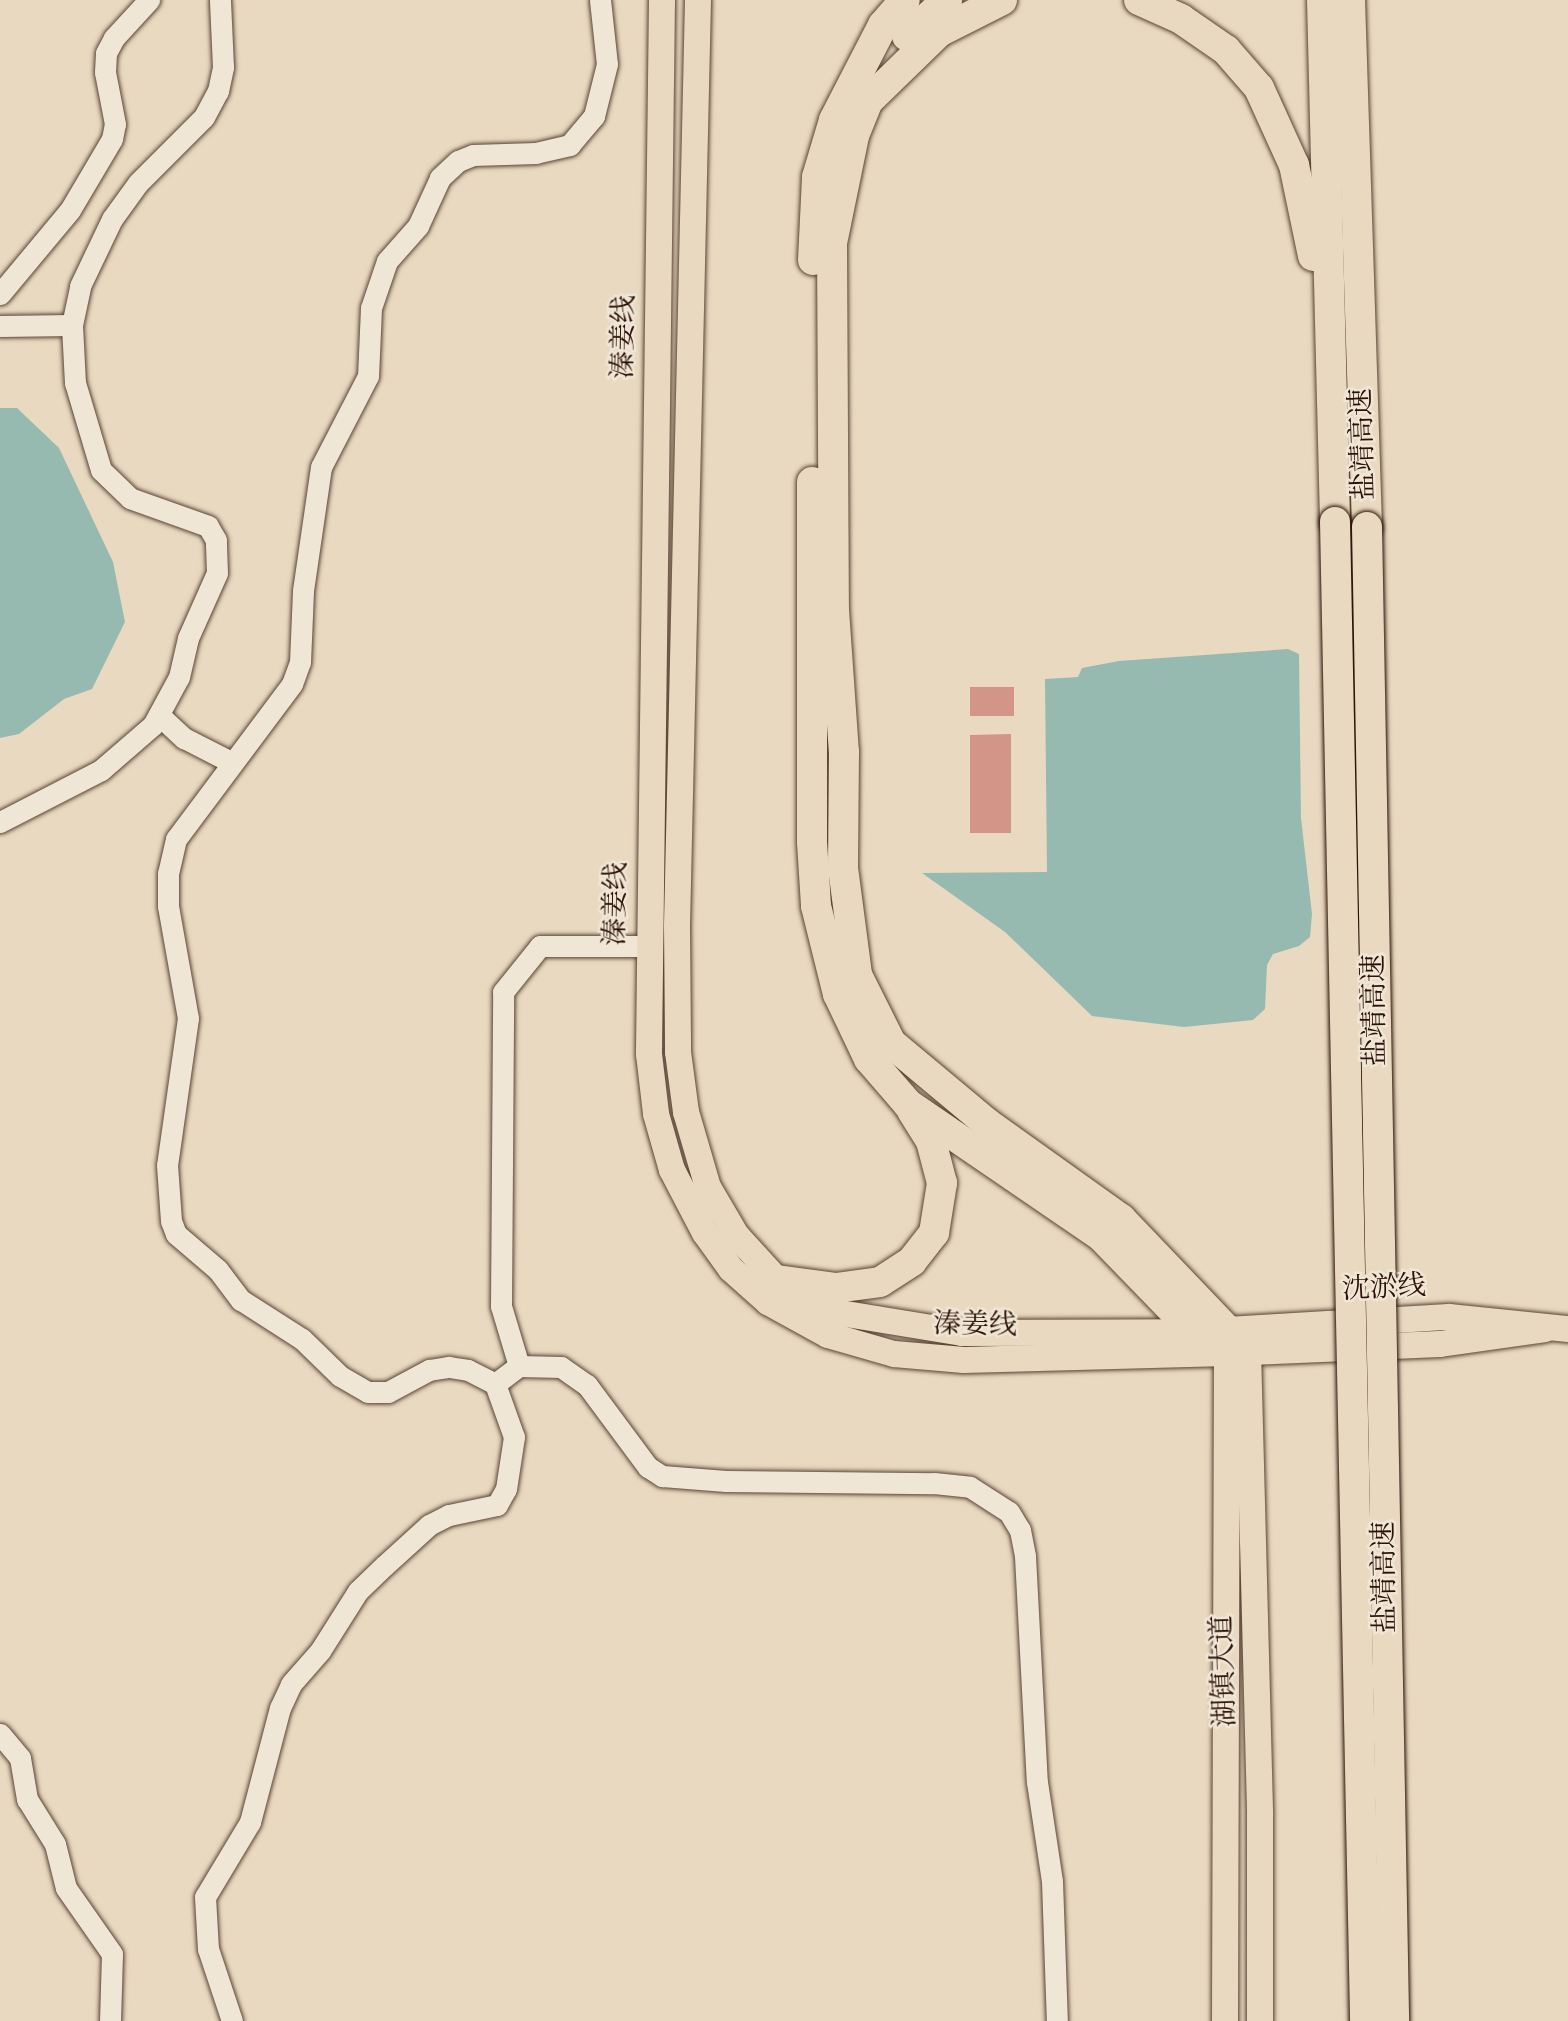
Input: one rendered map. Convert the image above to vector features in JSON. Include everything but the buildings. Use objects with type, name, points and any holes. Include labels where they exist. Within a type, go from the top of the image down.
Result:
[{"type":"highway","points":[[777,1280],[835,1288],[880,1282],[912,1261],[934,1233],[942,1183],[930,1141],[908,1104],[869,1059],[838,994],[816,906],[812,842],[813,239],[817,177],[834,120],[883,25],[905,0]]},
{"type":"highway","points":[[864,60],[925,0]]},
{"type":"highway","points":[[947,0],[897,47],[875,80],[840,194],[829,298],[843,868],[857,975],[891,1043],[988,1124],[1121,1219],[1234,1344]]},
{"type":"highway","points":[[868,102],[939,32],[1002,0]]},
{"type":"highway","points":[[1139,0],[1181,19],[1226,50],[1259,88],[1278,122],[1294,164],[1312,248],[1330,403]]},
{"type":"highway","name":"盐靖高速","points":[[1322,0],[1366,2021]]},
{"type":"highway","name":"盐靖高速","points":[[1350,0],[1367,527],[1394,2021]]},
{"type":"highway","points":[[1351,39],[1359,0]]},
{"type":"highway","points":[[908,1104],[1102,1237],[1194,1332]]},
{"type":"main road","name":"溱姜线","points":[[662,0],[647,946],[650,1066],[656,1114],[672,1170],[724,1260],[768,1302],[828,1335],[894,1354],[976,1360],[1234,1344]]},
{"type":"main road","name":"溱姜线","points":[[698,0],[677,927],[678,1052],[686,1112],[708,1187],[736,1236],[777,1280],[834,1312],[898,1326],[962,1333],[1194,1332],[1234,1344]]},
{"type":"main road","name":"沈淤线","points":[[1234,1344],[1449,1317],[1557,1329]]},
{"type":"main road","name":"湖镇大道","points":[[1224,2021],[1234,1344]]},
{"type":"main road","name":"湖镇大道","points":[[1234,1344],[1260,1815],[1259,2021]]},
{"type":"lane","points":[[0,294],[70,210],[112,139],[115,124],[105,72],[106,53],[114,38],[149,0]]},
{"type":"lane","points":[[0,822],[101,771],[160,716],[217,573],[216,540],[208,526],[195,518],[130,498],[101,470],[75,383],[72,325],[80,286],[112,219],[138,183],[204,117],[218,91],[223,67],[220,0]]},
{"type":"lane","points":[[232,2021],[208,1950],[205,1897],[250,1822],[280,1708],[291,1684],[320,1651],[358,1591],[429,1525],[449,1515],[497,1505],[506,1489],[514,1437],[495,1384],[468,1370],[428,1371],[388,1392],[368,1392],[341,1376],[302,1339],[241,1300],[218,1270],[176,1234],[171,1221],[167,1165],[188,1018],[168,906],[168,873],[176,839],[231,762],[292,684],[300,662],[303,591],[321,467],[368,376],[371,308],[387,261],[418,226],[440,178],[458,161],[473,155],[537,153],[570,145],[594,116],[607,64],[600,0]]},
{"type":"lane","points":[[0,326],[72,325]]},
{"type":"lane","points":[[160,716],[184,738],[231,762]]},
{"type":"lane","points":[[519,1366],[501,1306],[503,992],[540,946],[647,946]]},
{"type":"lane","points":[[495,1384],[519,1366],[561,1367],[575,1374],[648,1467],[662,1476],[726,1481],[934,1483],[970,1487],[1009,1512],[1020,1530],[1025,1556],[1037,1782],[1052,1881],[1056,2021]]},
{"type":"lane","points":[[0,1734],[20,1758],[27,1799],[55,1844],[66,1888],[112,1954],[110,2021]]},
{"type":"water","points":[[0,408],[17,408],[59,448],[113,562],[125,622],[92,689],[64,699],[19,734],[0,738]]},
{"type":"water","points":[[1288,649],[1299,654],[1301,818],[1312,914],[1310,937],[1299,946],[1273,954],[1267,965],[1265,1009],[1253,1020],[1184,1027],[1092,1016],[1005,932],[922,873],[1047,872],[1045,679],[1078,677],[1082,668],[1119,661]]}]
